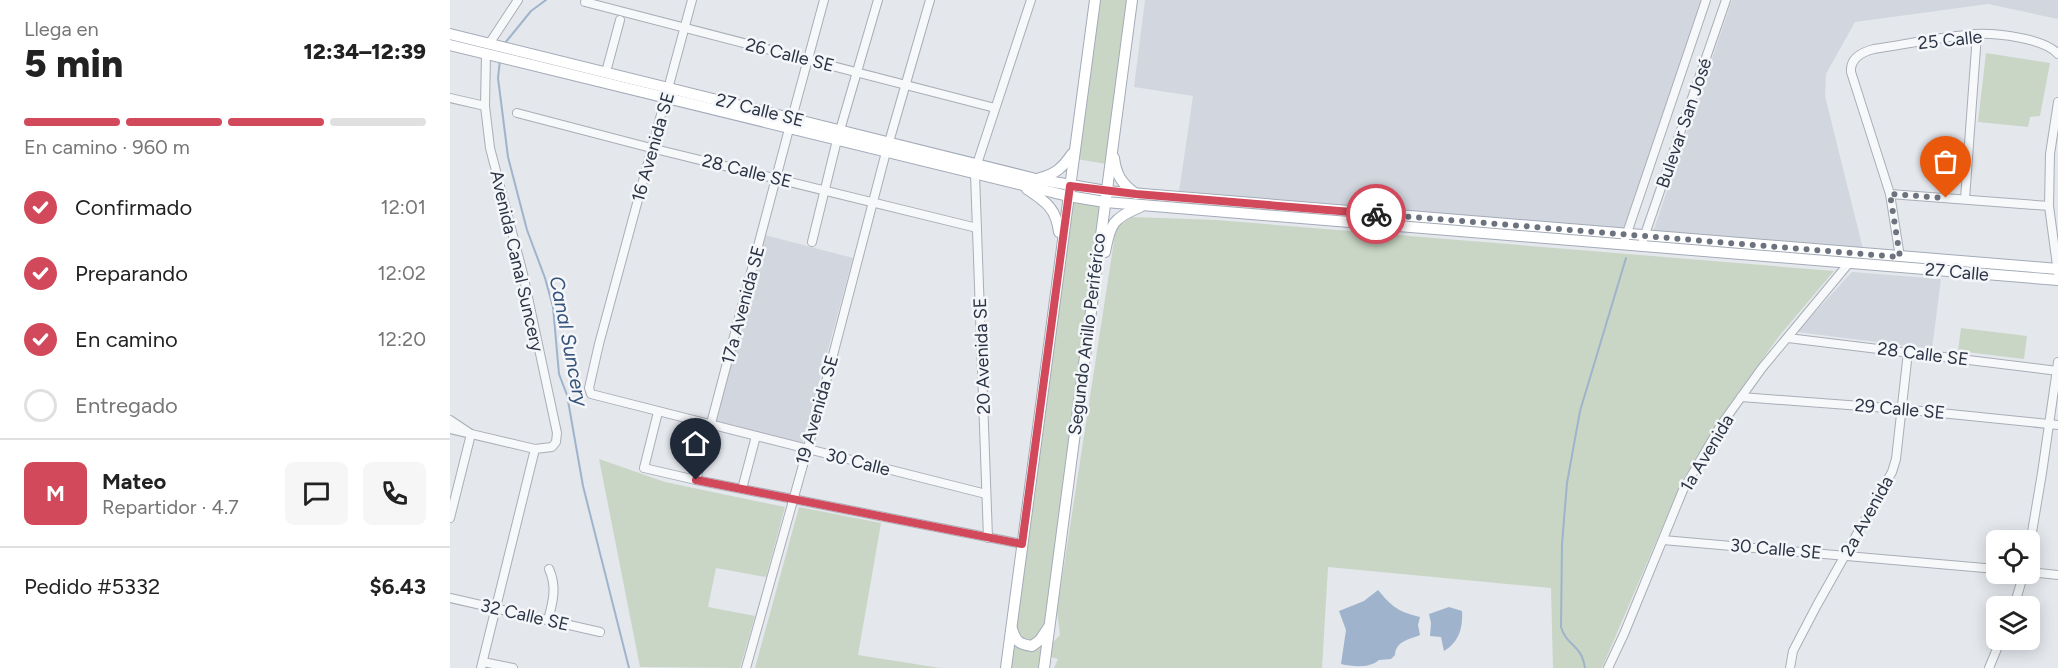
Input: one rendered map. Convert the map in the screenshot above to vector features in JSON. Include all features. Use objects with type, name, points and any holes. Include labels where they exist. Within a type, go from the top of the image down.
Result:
[{"type":"main road","name":"Segundo Anillo Periférico","points":[[1006,668],[1095,0]]},
{"type":"main road","name":"Segundo Anillo Periférico","points":[[1044,668],[1132,0]]},
{"type":"main road","name":"27 Calle SE","points":[[450,34],[490,49],[511,60],[667,93],[976,169],[1036,179],[1069,191]]},
{"type":"main road","name":"27 Calle SE","points":[[450,45],[518,51],[606,72],[667,93]]},
{"type":"main road","points":[[1113,142],[1115,168],[1120,180],[1136,194]]},
{"type":"main road","points":[[1036,179],[1059,171],[1075,148]]},
{"type":"main road","name":"27 Calle SE","points":[[976,169],[1022,185],[1069,191]]},
{"type":"main road","points":[[1022,185],[1045,202],[1056,214],[1061,246]]},
{"type":"main road","name":"27 Calle","points":[[1069,191],[1141,206],[1900,257],[2058,271]]},
{"type":"main road","name":"27 Calle","points":[[1105,197],[1136,194],[1625,240]]},
{"type":"main road","points":[[1090,310],[1097,292],[1111,226],[1117,218],[1141,206]]},
{"type":"main road","name":"27 Calle","points":[[1643,241],[1849,263],[2058,280]]},
{"type":"main road","points":[[1011,626],[1020,644],[1032,646],[1040,640],[1049,627]]},
{"type":"street","points":[[490,49],[518,0]]},
{"type":"street","name":"16 Avenida SE","points":[[591,394],[589,388],[591,377],[692,0]]},
{"type":"street","name":"17a Avenida SE","points":[[696,480],[824,0]]},
{"type":"street","points":[[812,242],[839,135],[878,0]]},
{"type":"street","name":"19 Avenida SE","points":[[746,668],[930,0]]},
{"type":"street","name":"20 Avenida SE","points":[[988,538],[976,169],[1031,0]]},
{"type":"street","name":"Bulevar San José","points":[[1625,240],[1706,0]]},
{"type":"street","name":"Bulevar San José","points":[[1643,241],[1726,0]]},
{"type":"street","name":"26 Calle SE","points":[[585,2],[995,108]]},
{"type":"street","points":[[606,72],[620,20]]},
{"type":"street","points":[[1965,199],[1977,34]]},
{"type":"street","name":"25 Calle","points":[[1890,194],[1851,72],[1853,61],[1865,51],[1977,34],[2032,39],[2044,43],[2058,54]]},
{"type":"street","name":"Avenida Canal Suncery","points":[[490,49],[485,106],[490,148],[523,274],[557,433],[556,442],[552,447],[535,449]]},
{"type":"street","points":[[450,98],[485,106]]},
{"type":"street","points":[[2058,102],[2050,153],[2049,206],[2058,271]]},
{"type":"street","name":"28 Calle SE","points":[[518,113],[977,228]]},
{"type":"street","points":[[1900,257],[1890,194],[2049,206]]},
{"type":"street","name":"1a Avenida","points":[[1608,668],[1683,490],[1721,425],[1849,263]]},
{"type":"street","name":"28 Calle SE","points":[[1788,338],[2058,368]]},
{"type":"street","name":"2a Avenida","points":[[1790,668],[1793,651],[1817,604],[1892,472],[1896,459],[1908,352]]},
{"type":"street","points":[[2033,530],[2054,424],[2058,368]]},
{"type":"street","name":"30 Calle","points":[[591,394],[986,494]]},
{"type":"street","name":"29 Calle SE","points":[[1741,397],[2054,424]]},
{"type":"street","points":[[658,412],[644,468],[1022,544]]},
{"type":"street","points":[[450,420],[471,434]]},
{"type":"street","points":[[450,429],[535,449],[482,665],[513,668]]},
{"type":"street","points":[[450,518],[471,434]]},
{"type":"street","points":[[742,489],[756,436]]},
{"type":"street","name":"30 Calle SE","points":[[1663,540],[1986,568]]},
{"type":"street","points":[[548,620],[554,597],[553,578],[549,568]]},
{"type":"street","points":[[2040,573],[2058,575]]},
{"type":"street","name":"32 Calle SE","points":[[450,598],[600,632]]},
{"type":"street","points":[[1989,668],[1996,650]]},
{"type":"shaded area","points":[[1145,0],[1701,0],[1624,230],[1179,192],[1193,96],[1134,87]]},
{"type":"shaded area","points":[[1732,0],[2058,0],[2058,19],[1988,4],[1855,22],[1826,74],[1825,96],[1863,249],[1653,232]]},
{"type":"shaded area","points":[[765,235],[853,258],[802,445],[716,422]]},
{"type":"shaded area","points":[[1852,272],[1941,279],[1932,349],[1797,332]]},
{"type":"green space","points":[[1098,0],[1128,0],[1106,164],[1077,159]]},
{"type":"green space","points":[[1986,53],[2050,63],[2040,116],[2030,117],[2028,127],[1978,122]]},
{"type":"green space","points":[[1068,198],[1103,203],[1044,626],[1033,640],[1023,641],[1014,627]]},
{"type":"green space","points":[[1132,217],[1216,220],[1834,271],[1780,335],[1725,411],[1682,481],[1602,668],[1553,668],[1551,588],[1328,567],[1322,668],[1054,668],[1058,659],[1051,657],[1052,643],[1060,635],[1057,611],[1116,228]]},
{"type":"green space","points":[[1961,328],[2027,336],[2024,359],[1958,351]]},
{"type":"green space","points":[[599,459],[665,482],[785,507],[766,577],[716,568],[708,607],[755,616],[740,668],[640,667]]},
{"type":"green space","points":[[799,507],[881,523],[858,655],[940,668],[755,668]]},
{"type":"green space","points":[[1010,636],[1020,645],[1044,639],[1039,668],[1006,668]]},
{"type":"water","points":[[1378,590],[1396,608],[1420,617],[1418,625],[1420,635],[1400,644],[1391,659],[1379,660],[1362,666],[1341,664],[1346,630],[1339,611],[1364,601]]},
{"type":"water","points":[[1449,607],[1462,611],[1462,623],[1457,639],[1444,651],[1441,637],[1430,636],[1429,614]]},
{"type":"waterway","name":"Canal Suncery","points":[[505,43],[531,11],[546,0]]},
{"type":"waterway","name":"Canal Suncery","points":[[500,60],[498,78],[508,157],[527,230],[553,307],[559,374],[567,395],[583,486],[629,668]]},
{"type":"waterway","points":[[1585,668],[1580,654],[1561,627],[1562,544],[1567,483],[1580,411],[1626,258]]},
{"type":"way so far","points":[[1376,214],[1900,257],[1890,194],[1946,198]]},
{"type":"route","points":[[696,480],[1022,544],[1070,186],[1136,194],[1376,214]]}]
